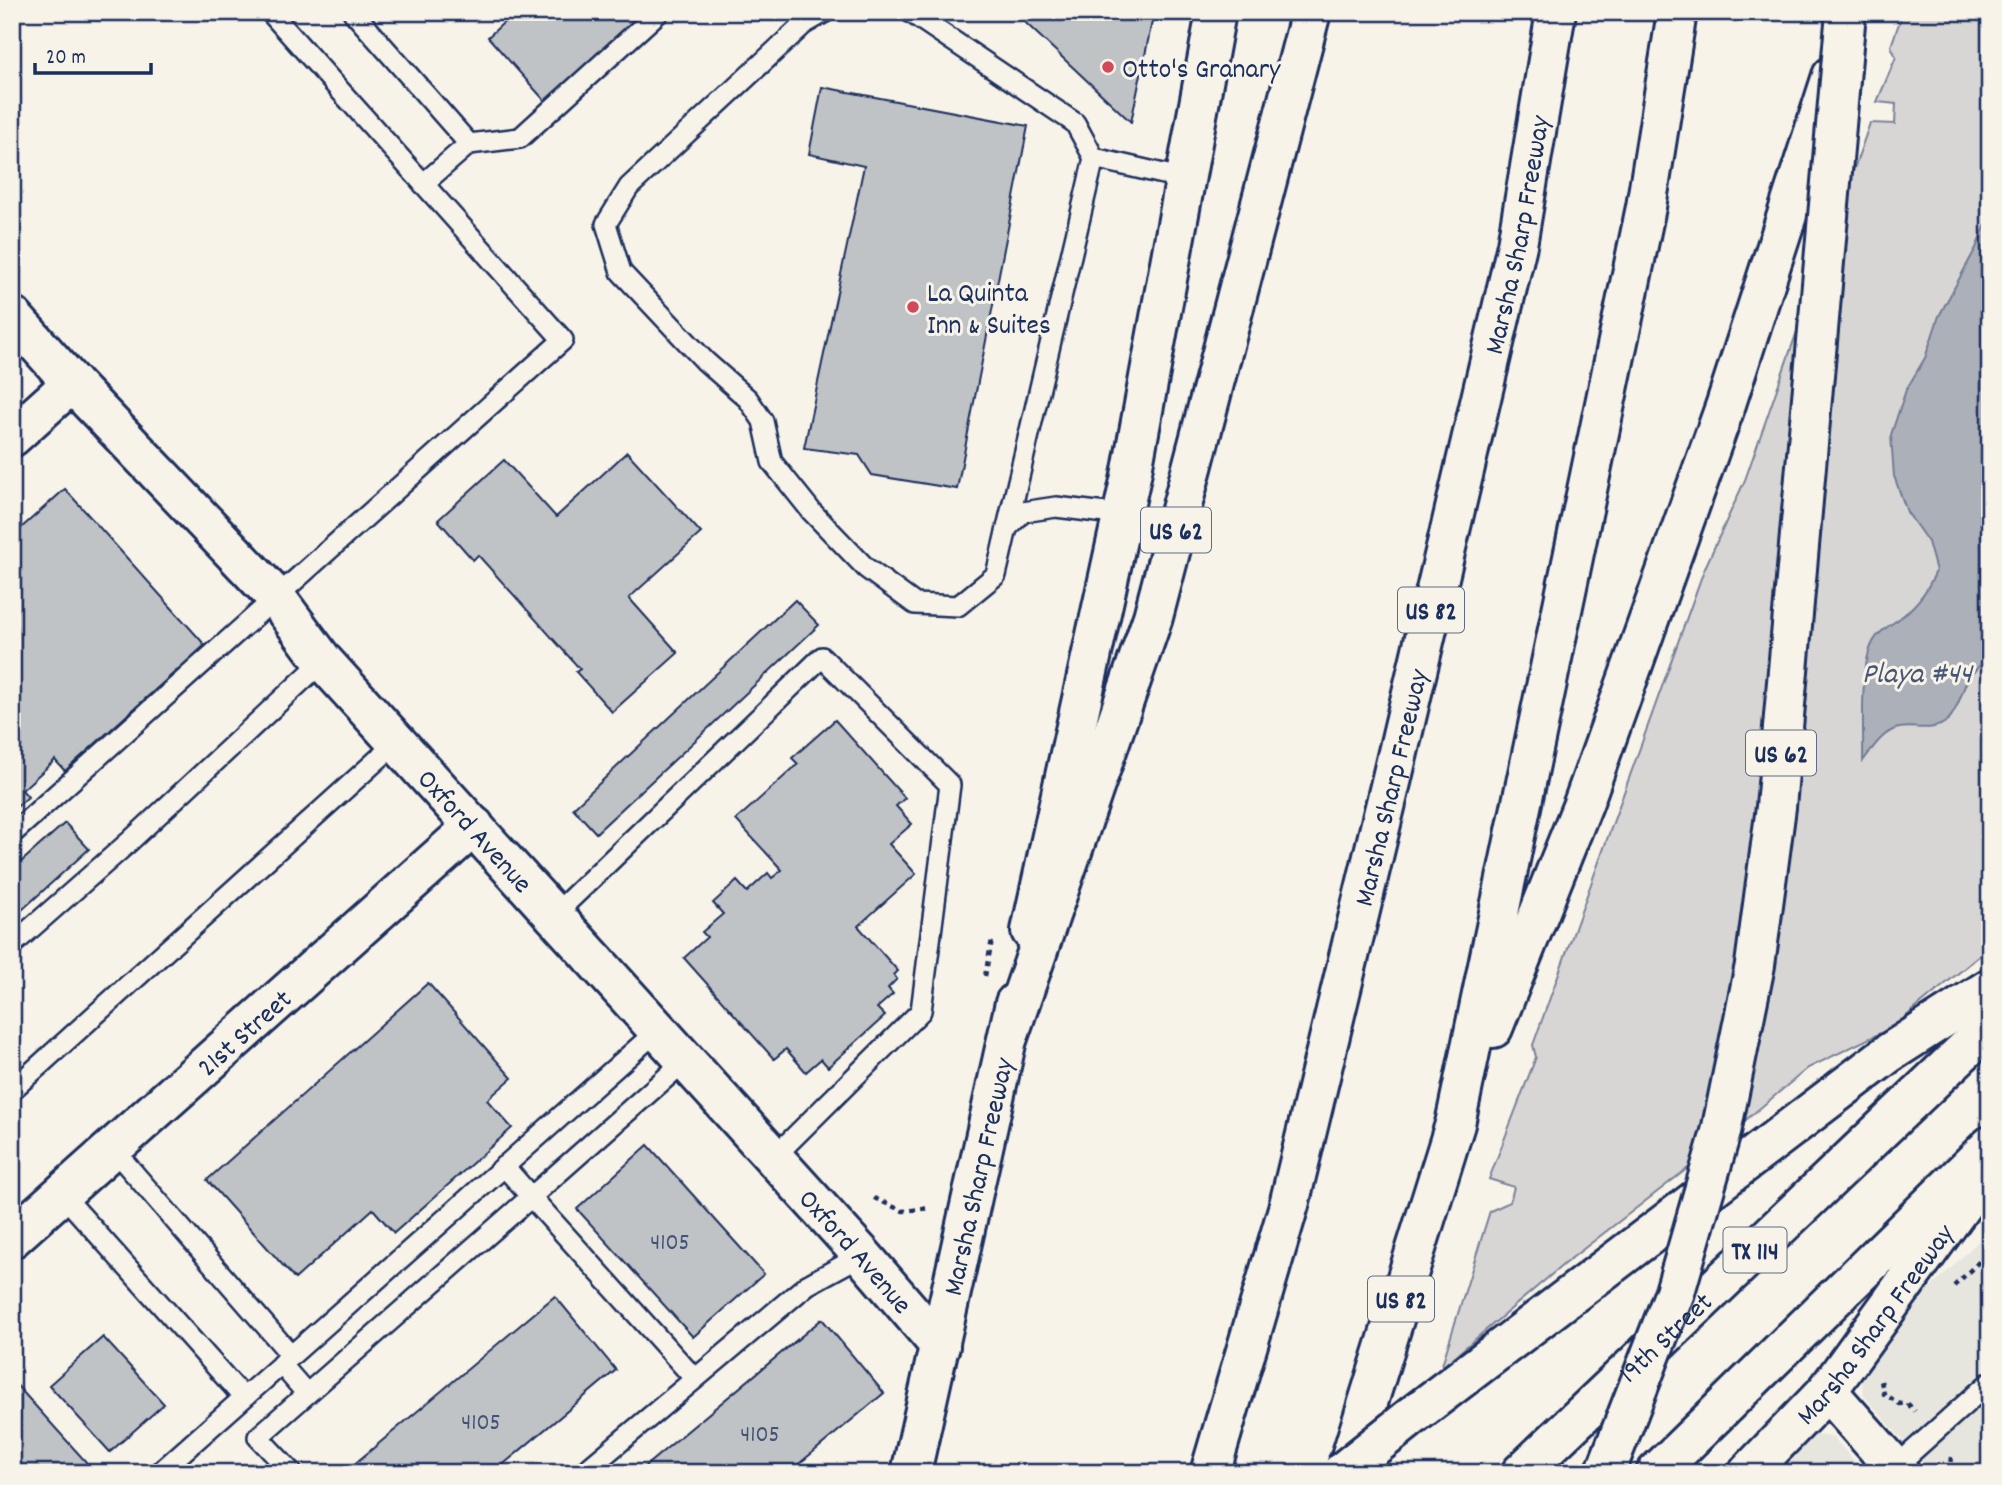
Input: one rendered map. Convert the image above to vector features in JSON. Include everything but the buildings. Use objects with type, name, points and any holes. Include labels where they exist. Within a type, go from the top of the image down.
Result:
[{"type":"main road","name":"Marsha Sharp Freeway","points":[[911,1473],[1122,516],[1216,12]]},
{"type":"main road","name":"US 62","points":[[1008,1037],[1153,617],[1311,12]]},
{"type":"main road","name":"Marsha Sharp Freeway","points":[[1210,1473],[1289,1205],[1392,778],[1517,245],[1556,12]]},
{"type":"main road","name":"US 82","points":[[1346,1473],[1455,1124],[1646,207],[1677,12]]},
{"type":"main road","name":"US 62","points":[[1605,1473],[1675,1292],[1721,1132],[1755,965],[1776,807],[1846,12]]},
{"type":"main road","points":[[1455,1124],[1601,753],[1725,407],[1853,12]]},
{"type":"main road","name":"Oxford Avenue","points":[[12,316],[72,383],[275,596],[323,661],[862,1255],[940,1346]]},
{"type":"main road","points":[[12,438],[72,383]]},
{"type":"main road","name":"21st Street","points":[[12,1238],[474,827]]},
{"type":"main road","points":[[1341,1473],[1889,1053],[1990,988]]},
{"type":"main road","name":"19th Street","points":[[1521,1473],[1990,1026]]},
{"type":"main road","points":[[1657,1473],[1990,1146]]},
{"type":"main road","name":"Marsha Sharp Freeway","points":[[1748,1473],[1827,1391],[1990,1166]]},
{"type":"main road","points":[[1827,1391],[1897,1470]]},
{"type":"lane","points":[[12,834],[563,341],[270,12]]},
{"type":"lane","points":[[353,12],[469,144]]},
{"type":"lane","points":[[423,184],[469,144],[520,138],[659,12]]},
{"type":"lane","points":[[825,12],[804,24],[629,187],[606,224],[621,272],[705,361],[748,399],[763,421],[772,462],[813,512],[866,568],[915,604],[958,607],[996,575],[1094,158],[1074,123],[910,12]]},
{"type":"lane","points":[[1094,158],[1185,179]]},
{"type":"lane","points":[[1007,527],[1023,512],[1056,507],[1122,516]]},
{"type":"lane","points":[[554,915],[822,657],[950,785],[920,1012],[774,1158]]},
{"type":"lane","points":[[12,944],[129,842],[323,661]]},
{"type":"lane","points":[[12,1090],[397,742]]},
{"type":"lane","points":[[159,1473],[658,1030]]},
{"type":"lane","points":[[292,1473],[258,1437],[686,1060]]},
{"type":"lane","points":[[113,1149],[286,1359],[307,1394]]},
{"type":"lane","points":[[504,1166],[695,1379]]},
{"type":"lane","points":[[62,1194],[243,1397]]},
{"type":"lane","points":[[583,1473],[807,1285],[862,1255]]},
{"type":"lane","points":[[1897,1470],[1934,1432],[1990,1382]]},
{"type":"path","points":[[1952,1289],[1990,1251]]},
{"type":"path","points":[[1879,1374],[1884,1394],[1900,1404],[1908,1403],[1953,1452],[1950,1465],[1953,1473]]},
{"type":"shaded area","points":[[1903,12],[1990,12],[1990,947],[1893,1027],[1808,1068],[1692,1165],[1564,1264],[1441,1368],[1490,1211],[1510,1202],[1514,1187],[1489,1179],[1536,1057],[1533,1045],[1704,570],[1745,480],[1870,123],[1895,124],[1896,104],[1877,102],[1896,57],[1891,46]]},
{"type":"shaded area","points":[[1990,1230],[1990,1473],[1932,1473],[1864,1396],[1862,1382],[1866,1361],[1882,1335]]},
{"type":"shaded area","points":[[1821,1435],[1833,1437],[1865,1473],[1760,1473],[1806,1438]]},
{"type":"water","name":"Playa #44","points":[[1990,215],[1990,657],[1969,677],[1948,720],[1937,726],[1893,730],[1878,741],[1863,761],[1864,683],[1873,642],[1915,604],[1936,571],[1928,542],[1907,512],[1894,476],[1891,435],[1906,390],[1925,358],[1939,316],[1976,248]]},
{"type":"place","name":"Otto's Granary","points":[[1108,67]]},
{"type":"place","name":"La Quinta Inn & Suites","points":[[913,307]]}]
